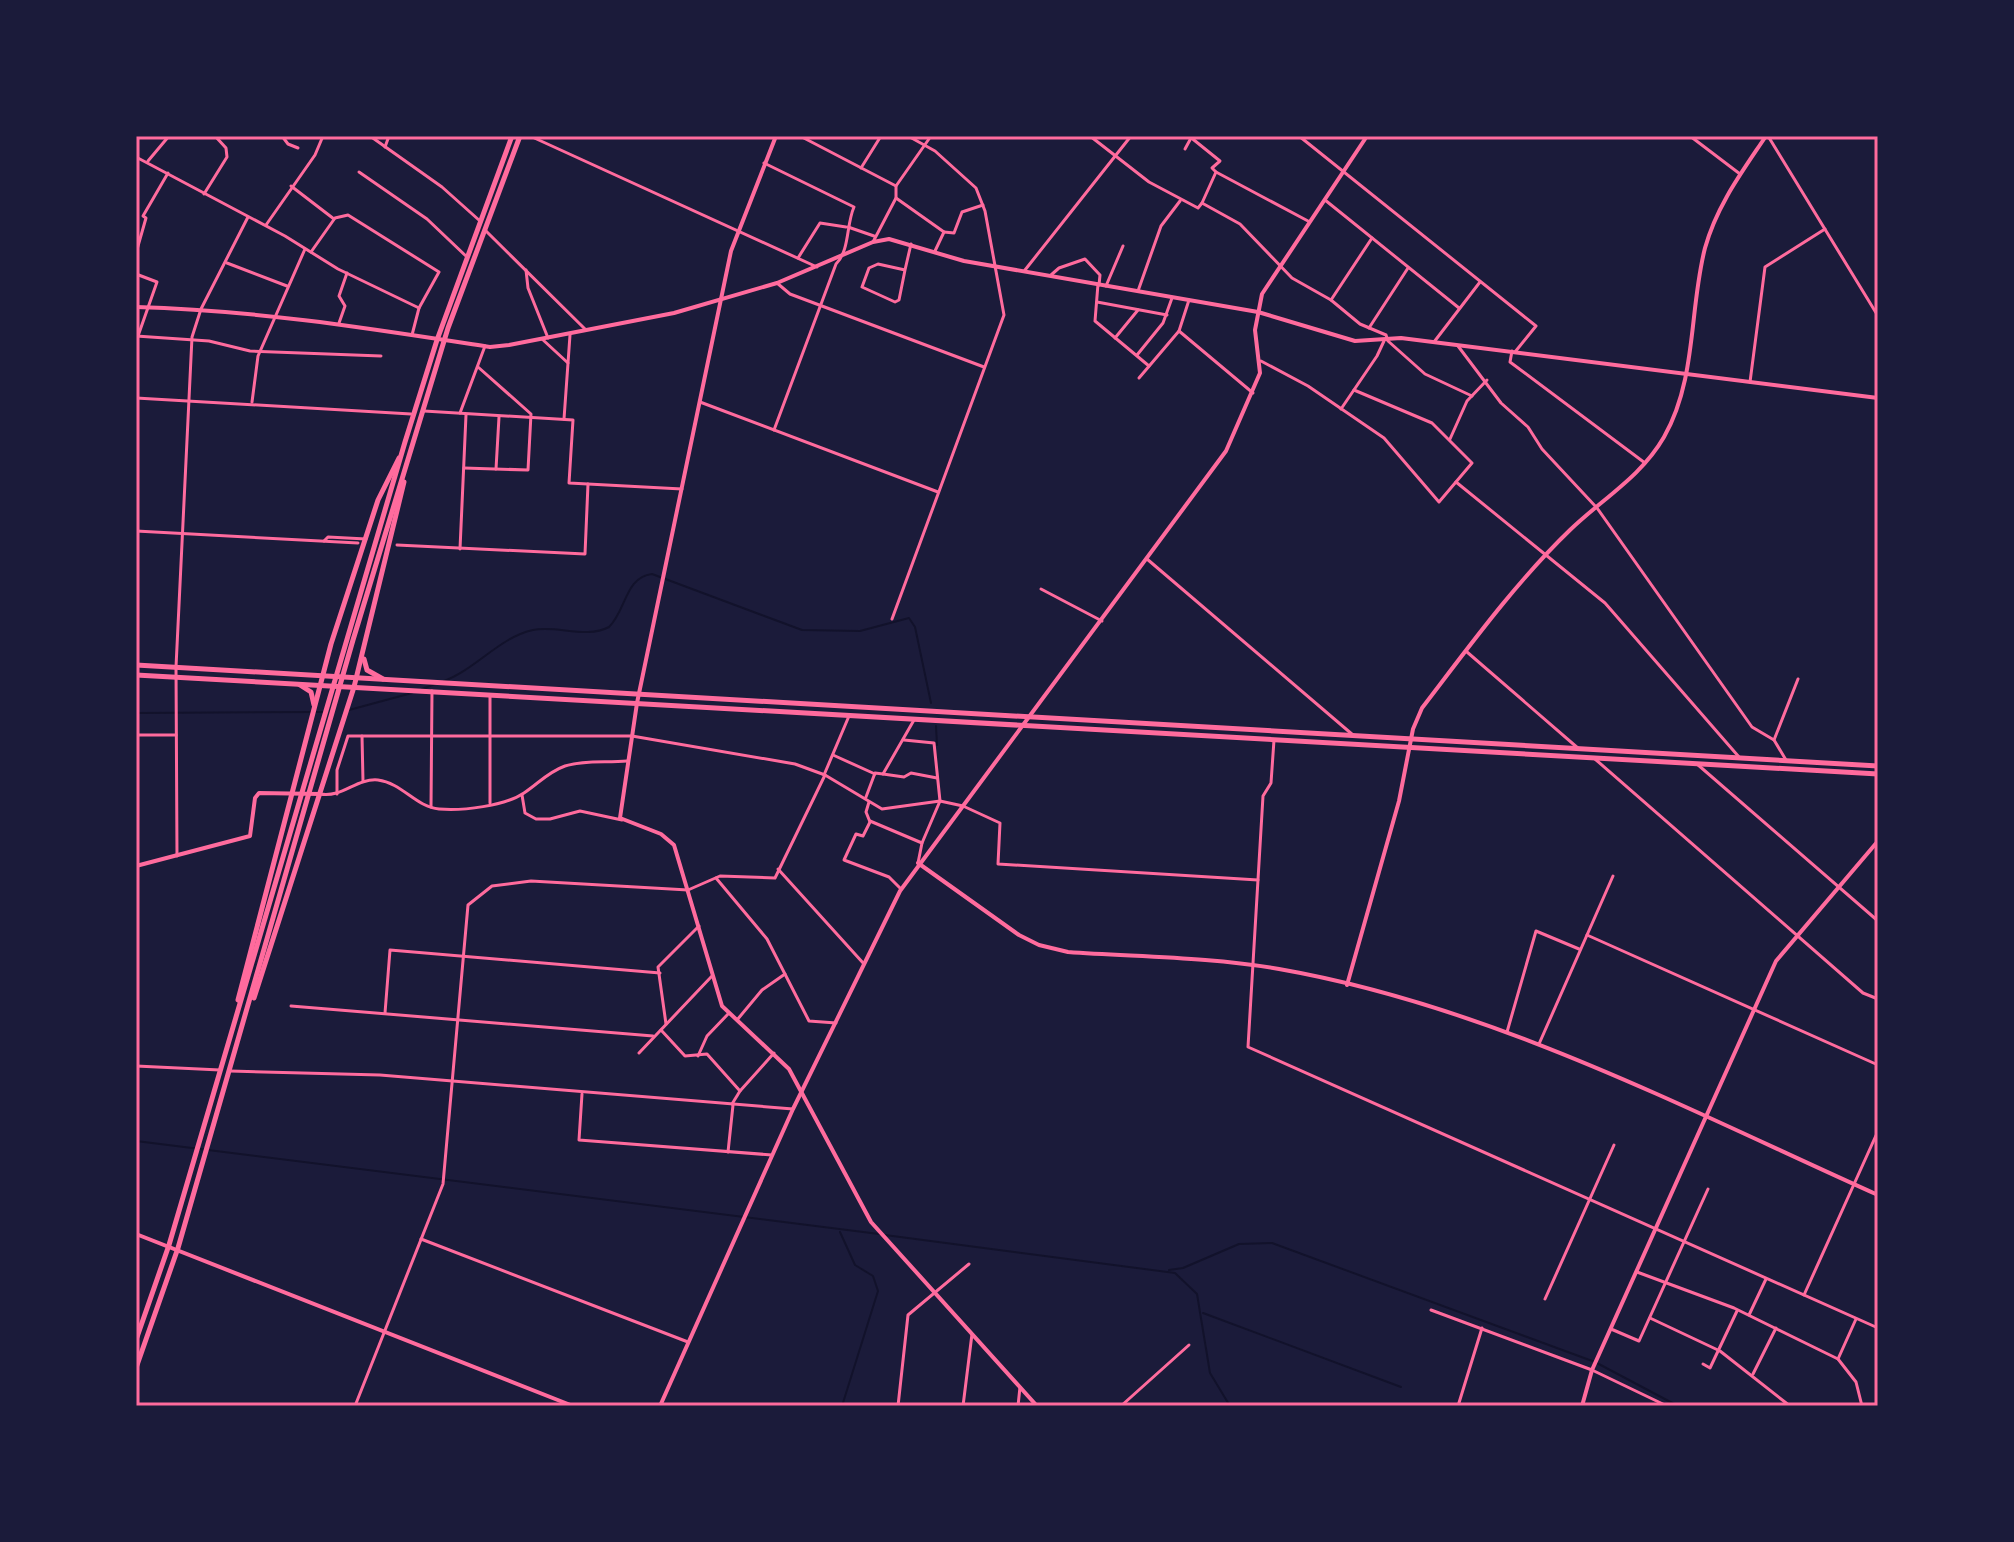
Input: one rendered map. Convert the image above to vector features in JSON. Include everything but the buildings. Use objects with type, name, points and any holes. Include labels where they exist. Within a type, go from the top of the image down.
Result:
[{"type":"highway","points":[[136,1368],[178,1248],[230,1071],[300,830],[413,415],[437,340],[512,136]]},
{"type":"highway","points":[[136,1340],[169,1245],[291,828],[350,639],[446,340],[520,136]]},
{"type":"highway","points":[[230,1040],[251,940],[323,676],[378,500],[401,456]]},
{"type":"highway","points":[[243,1025],[264,972],[354,687],[406,471]]},
{"type":"highway","points":[[366,642],[364,663],[367,670],[385,680]]},
{"type":"highway","points":[[136,665],[1878,766]]},
{"type":"highway","points":[[136,675],[1591,755],[1878,774]]},
{"type":"highway","points":[[297,684],[311,692],[315,710]]},
{"type":"street","points":[[148,161],[169,136]]},
{"type":"street","points":[[204,194],[227,157],[226,148],[215,136]]},
{"type":"street","points":[[282,136],[288,144],[298,148]]},
{"type":"street","points":[[266,225],[315,155],[323,136]]},
{"type":"street","points":[[370,136],[442,187],[480,220],[485,230],[586,331]]},
{"type":"street","points":[[385,147],[389,136]]},
{"type":"street","points":[[530,136],[817,267]]},
{"type":"street","points":[[622,820],[619,805],[637,703],[721,299],[737,229],[776,136]]},
{"type":"street","points":[[800,136],[896,186]]},
{"type":"street","points":[[861,168],[881,136]]},
{"type":"street","points":[[892,619],[1004,315],[983,205],[976,188],[908,136]]},
{"type":"street","points":[[136,307],[201,309],[339,323],[485,346],[570,334],[674,313],[777,283],[844,255],[873,239],[896,198],[896,186],[931,136]]},
{"type":"street","points":[[1090,136],[1149,182],[1198,208],[1216,172]]},
{"type":"street","points":[[1025,270],[1131,136]]},
{"type":"street","points":[[1299,136],[1536,326],[1514,352],[1510,362],[1645,463]]},
{"type":"street","points":[[660,1406],[793,1109],[901,889],[1226,451],[1253,393],[1261,361],[1255,330],[1262,294],[1367,136]]},
{"type":"street","points":[[1690,136],[1740,174]]},
{"type":"street","points":[[1347,985],[1399,801],[1411,738],[1422,708],[1547,555],[1645,463],[1675,413],[1687,373],[1705,250],[1722,202],[1767,136],[1878,316]]},
{"type":"street","points":[[1185,149],[1190,137],[1220,161],[1212,168],[1216,172],[1308,221]]},
{"type":"street","points":[[136,157],[266,225],[347,273],[419,308]]},
{"type":"street","points":[[764,163],[853,205],[844,255],[836,264],[774,430]]},
{"type":"street","points":[[359,172],[427,219],[467,257]]},
{"type":"street","points":[[143,216],[168,173]]},
{"type":"street","points":[[291,186],[334,219]]},
{"type":"street","points":[[896,198],[944,232],[954,233],[962,212],[983,205]]},
{"type":"street","points":[[1324,199],[1459,308]]},
{"type":"street","points":[[1138,291],[1161,226],[1181,200]]},
{"type":"street","points":[[1202,203],[1240,224],[1292,278],[1331,300],[1369,328],[1386,335],[1386,341],[1341,409]]},
{"type":"street","points":[[136,213],[146,218],[136,253]]},
{"type":"street","points":[[311,252],[334,219],[348,215],[439,272],[419,308],[412,335]]},
{"type":"street","points":[[177,856],[176,667],[193,339],[201,309],[248,217]]},
{"type":"street","points":[[798,258],[820,223],[848,227],[873,239],[897,240],[993,266],[1258,312],[1337,337],[1434,342],[1878,398]]},
{"type":"street","points":[[1750,382],[1765,267],[1825,229]]},
{"type":"street","points":[[935,252],[944,232]]},
{"type":"street","points":[[1331,300],[1349,267],[1372,238]]},
{"type":"street","points":[[905,270],[878,264],[869,268],[862,287],[895,302],[899,300],[911,244]]},
{"type":"street","points":[[1106,286],[1123,246]]},
{"type":"street","points":[[252,403],[256,365],[261,350],[305,249]]},
{"type":"street","points":[[1051,275],[1059,268],[1085,259],[1100,275],[1095,321],[1149,366]]},
{"type":"street","points":[[225,262],[287,286]]},
{"type":"street","points":[[1369,328],[1409,268]]},
{"type":"street","points":[[526,269],[528,288],[545,338],[568,363]]},
{"type":"street","points":[[339,323],[345,306],[339,296],[347,273]]},
{"type":"street","points":[[136,274],[157,282],[137,336],[193,339],[261,350],[381,356]]},
{"type":"street","points":[[1434,342],[1480,281]]},
{"type":"street","points":[[777,283],[790,294],[985,367]]},
{"type":"street","points":[[1137,355],[1167,315],[1172,298]]},
{"type":"street","points":[[1139,378],[1179,331],[1189,300]]},
{"type":"street","points":[[1097,302],[1167,315]]},
{"type":"street","points":[[1115,338],[1138,309]]},
{"type":"street","points":[[1179,331],[1253,393]]},
{"type":"street","points":[[564,419],[570,334]]},
{"type":"street","points":[[1386,341],[1425,374],[1472,396]]},
{"type":"street","points":[[1458,345],[1487,380],[1501,403],[1528,427],[1542,449],[1597,508],[1752,727],[1774,740],[1786,760]]},
{"type":"street","points":[[460,413],[485,346]]},
{"type":"street","points":[[1261,361],[1308,386],[1384,438],[1439,502],[1472,463],[1432,423],[1354,390]]},
{"type":"street","points":[[478,367],[532,418]]},
{"type":"street","points":[[1450,439],[1472,396],[1487,380]]},
{"type":"street","points":[[136,398],[413,415]]},
{"type":"street","points":[[700,402],[938,492]]},
{"type":"street","points":[[424,411],[573,420],[569,483],[682,489]]},
{"type":"street","points":[[460,549],[466,415]]},
{"type":"street","points":[[496,469],[499,417]]},
{"type":"street","points":[[464,468],[528,470],[532,418]]},
{"type":"street","points":[[1456,482],[1605,603],[1739,757]]},
{"type":"street","points":[[397,545],[585,554],[588,484]]},
{"type":"street","points":[[136,531],[358,543]]},
{"type":"street","points":[[324,541],[328,537],[366,539]]},
{"type":"street","points":[[1147,559],[1353,735]]},
{"type":"street","points":[[1041,589],[1102,621]]},
{"type":"street","points":[[1467,652],[1579,749]]},
{"type":"street","points":[[1774,740],[1798,679]]},
{"type":"street","points":[[431,807],[432,691]]},
{"type":"street","points":[[490,694],[490,803]]},
{"type":"street","points":[[355,1406],[443,1184],[468,905],[492,886],[531,881],[688,890],[734,874],[775,878],[825,775],[849,714]]},
{"type":"street","points":[[883,774],[914,718]]},
{"type":"street","points":[[136,735],[176,735]]},
{"type":"street","points":[[337,794],[337,770],[348,736],[632,736],[764,758],[825,775],[867,800],[892,810],[940,801],[963,806],[1000,823],[998,864],[1258,880]]},
{"type":"street","points":[[362,736],[363,781]]},
{"type":"street","points":[[1275,738],[1271,783],[1263,796],[1248,1047],[1878,1328]]},
{"type":"street","points":[[904,740],[934,743],[940,801],[922,843],[918,863]]},
{"type":"street","points":[[833,755],[875,774],[904,777],[911,773],[938,779]]},
{"type":"street","points":[[1591,755],[1863,993],[1878,999]]},
{"type":"street","points":[[136,866],[247,838],[253,831],[255,798],[259,793],[337,794],[363,781],[396,784],[431,807],[490,803],[522,795],[544,775],[566,766],[627,761]]},
{"type":"street","points":[[1694,762],[1878,921]]},
{"type":"street","points":[[875,774],[867,800],[869,821],[863,836],[856,834],[844,860],[889,877],[901,889]]},
{"type":"street","points":[[522,795],[525,813],[536,819],[580,811],[622,820],[668,838],[679,856],[719,999],[729,1013],[789,1069],[871,1222],[1037,1406]]},
{"type":"street","points":[[869,821],[922,843]]},
{"type":"street","points":[[1582,1406],[1592,1370],[1776,961],[1878,841]]},
{"type":"street","points":[[918,863],[1039,945],[1068,952],[1253,966],[1347,985],[1507,1032],[1707,1117],[1878,1195]]},
{"type":"street","points":[[778,869],[864,964]]},
{"type":"street","points":[[1539,1044],[1613,876]]},
{"type":"street","points":[[716,878],[767,939],[809,1021],[836,1023]]},
{"type":"street","points":[[666,1024],[658,967],[699,926]]},
{"type":"street","points":[[1507,1032],[1536,931],[1580,950]]},
{"type":"street","points":[[1587,935],[1878,1065]]},
{"type":"street","points":[[385,1013],[390,950],[660,973]]},
{"type":"street","points":[[737,1020],[762,990],[785,974]]},
{"type":"street","points":[[639,1053],[712,976]]},
{"type":"street","points":[[291,1006],[653,1036]]},
{"type":"street","points":[[698,1056],[707,1036],[729,1013]]},
{"type":"street","points":[[661,1030],[685,1056],[707,1054],[740,1091]]},
{"type":"street","points":[[728,1152],[732,1105],[740,1091],[774,1053]]},
{"type":"street","points":[[136,1066],[220,1070]]},
{"type":"street","points":[[230,1071],[451,1081],[793,1109]]},
{"type":"street","points":[[582,1093],[579,1140],[772,1155]]},
{"type":"street","points":[[1804,1295],[1878,1131]]},
{"type":"street","points":[[1545,1299],[1614,1145]]},
{"type":"street","points":[[1611,1329],[1639,1341],[1708,1189]]},
{"type":"street","points":[[136,1234],[573,1406]]},
{"type":"street","points":[[421,1239],[688,1342]]},
{"type":"street","points":[[898,1406],[908,1315],[969,1264]]},
{"type":"street","points":[[1637,1272],[1738,1310],[1838,1359],[1856,1382],[1862,1406]]},
{"type":"street","points":[[1749,1315],[1766,1277]]},
{"type":"street","points":[[1431,1310],[1592,1370],[1667,1406]]},
{"type":"street","points":[[1703,1364],[1710,1368],[1738,1310]]},
{"type":"street","points":[[1650,1318],[1720,1351],[1790,1406]]},
{"type":"street","points":[[1838,1359],[1857,1318]]},
{"type":"street","points":[[1458,1406],[1482,1328]]},
{"type":"street","points":[[1753,1374],[1776,1328]]},
{"type":"street","points":[[963,1406],[972,1333]]},
{"type":"street","points":[[1121,1406],[1189,1345]]},
{"type":"street","points":[[1018,1406],[1020,1387]]},
{"type":"waterway","points":[[444,681],[510,639],[533,630],[591,632],[609,627],[636,581],[652,574],[802,630],[860,631],[909,618],[915,627],[931,703]]},
{"type":"waterway","points":[[422,689],[435,684]]},
{"type":"waterway","points":[[349,710],[412,693]]},
{"type":"waterway","points":[[136,713],[323,712]]},
{"type":"waterway","points":[[936,726],[937,745]]},
{"type":"waterway","points":[[136,1141],[879,1234]]},
{"type":"waterway","points":[[840,1232],[855,1265],[873,1276],[878,1291],[842,1406]]},
{"type":"waterway","points":[[885,1235],[1175,1273],[1197,1294],[1210,1373],[1230,1406]]},
{"type":"waterway","points":[[1169,1270],[1183,1268],[1239,1244],[1272,1243],[1595,1362],[1678,1406]]},
{"type":"waterway","points":[[1203,1313],[1401,1387]]}]
